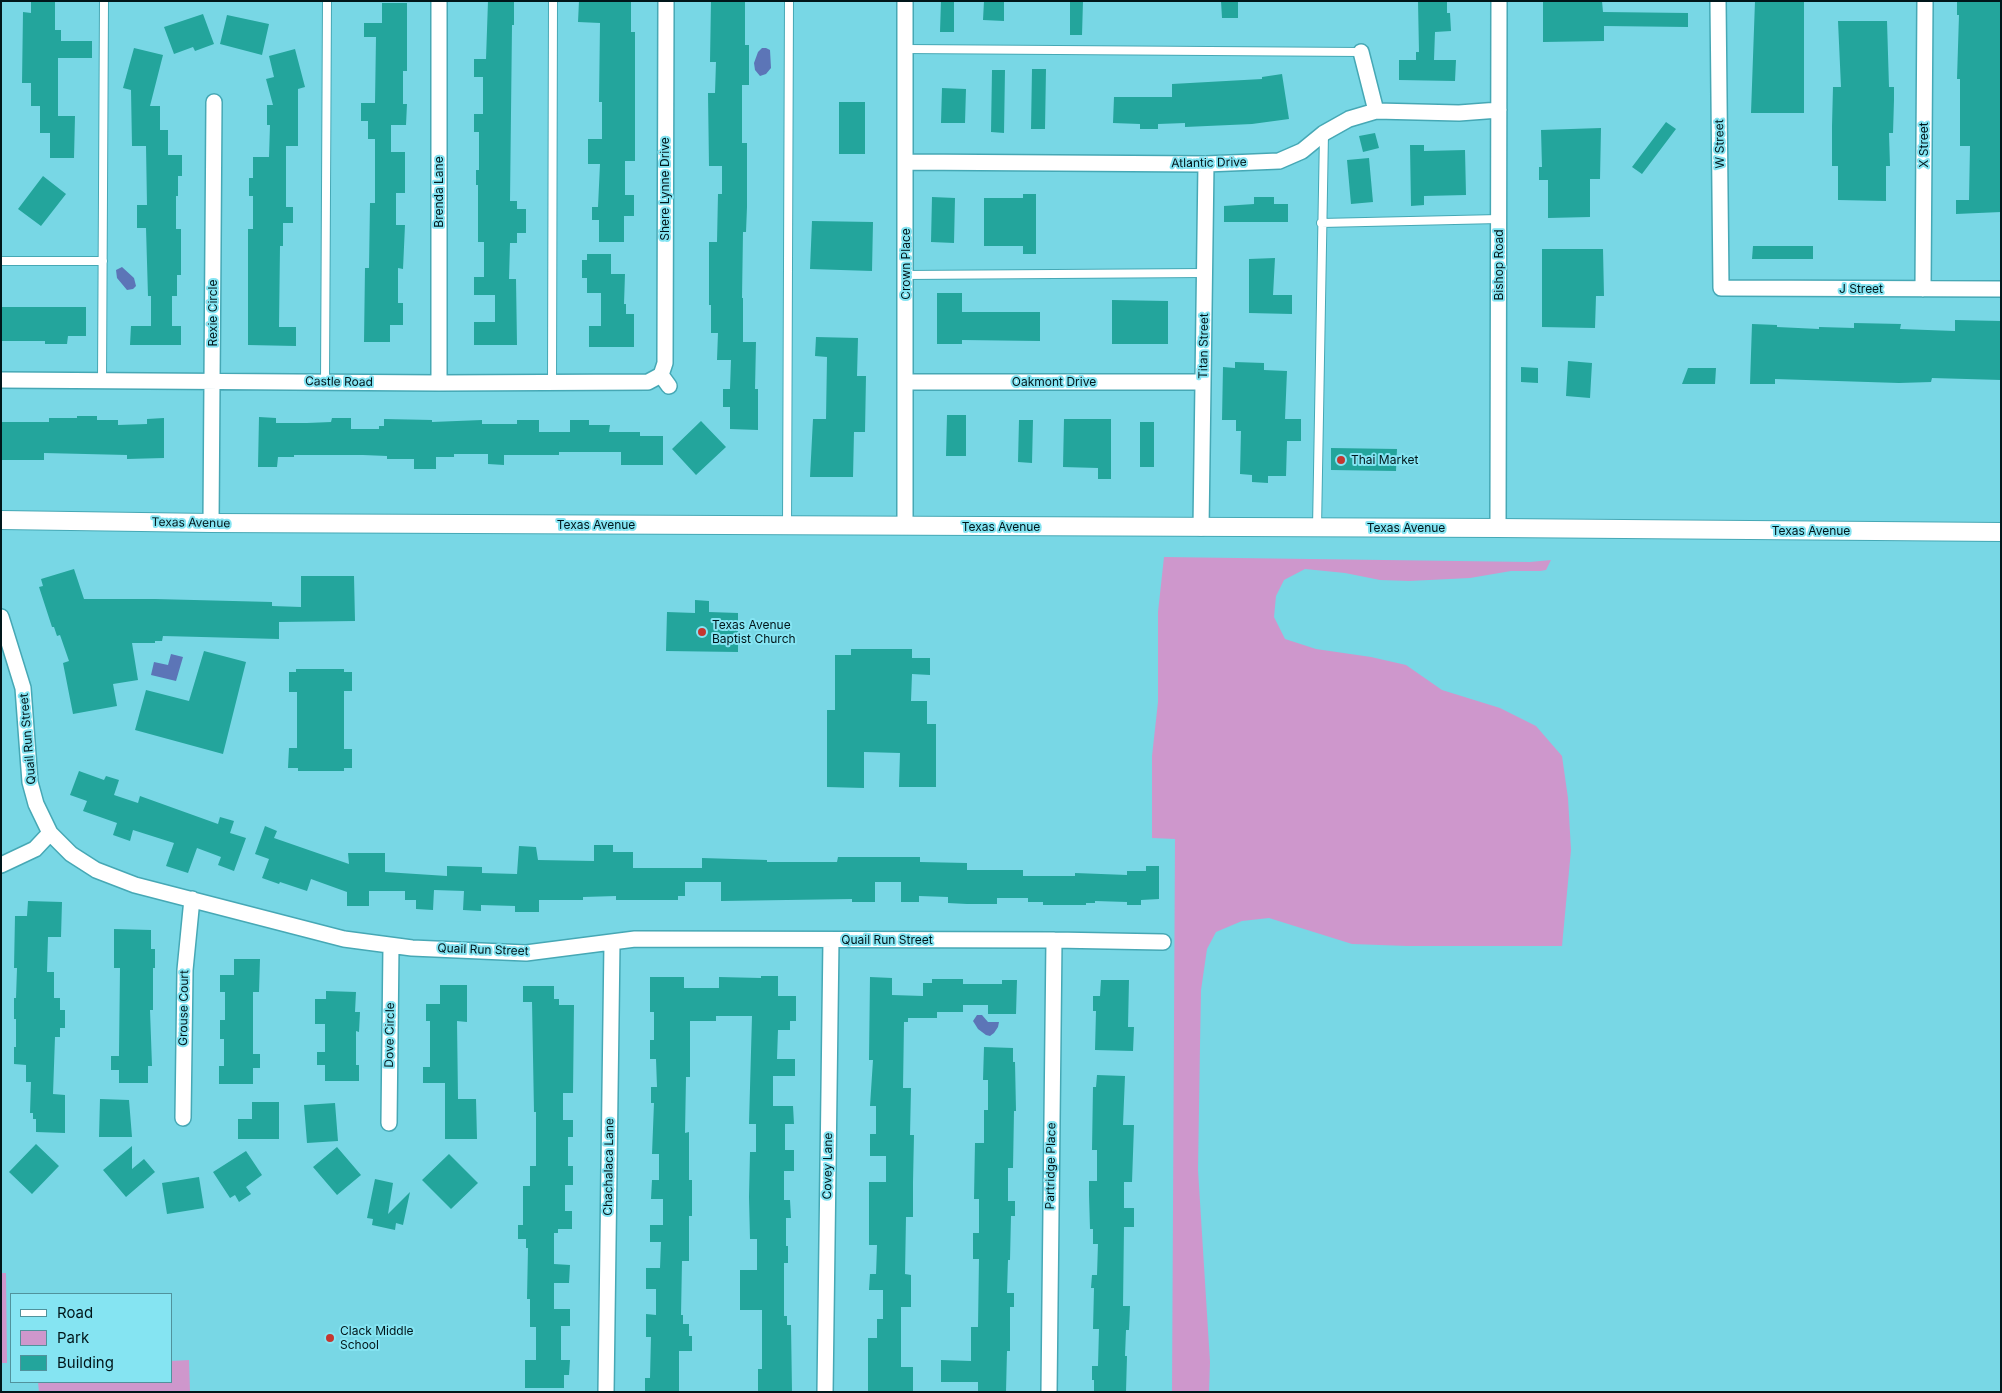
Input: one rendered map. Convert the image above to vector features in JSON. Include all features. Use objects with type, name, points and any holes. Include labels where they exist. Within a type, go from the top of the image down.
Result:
[{"type":"street","name":"Brenda Lane","points":[[438,383],[439,1]]},
{"type":"street","name":"Shere Lynne Drive","points":[[665,380],[666,1]]},
{"type":"street","name":"Crown Place","points":[[905,526],[906,1]]},
{"type":"street","name":"Bishop Road","points":[[1498,528],[1499,1]]},
{"type":"street","name":"W Street","points":[[1718,1],[1721,288]]},
{"type":"street","name":"X Street","points":[[1923,289],[1925,1]]},
{"type":"street","points":[[1361,52],[1376,111]]},
{"type":"street","name":"Rexie Circle","points":[[212,523],[214,102]]},
{"type":"street","name":"Atlantic Drive","points":[[906,162],[1206,164],[1279,161],[1302,151],[1324,133],[1349,119],[1376,111],[1459,113],[1499,110]]},
{"type":"street","name":"Titan Street","points":[[1201,528],[1206,164]]},
{"type":"street","name":"J Street","points":[[1721,288],[2001,289]]},
{"type":"street","name":"Castle Road","points":[[1,380],[438,383],[648,382],[665,380]]},
{"type":"street","name":"Oakmont Drive","points":[[905,382],[1203,382]]},
{"type":"street","name":"Texas Avenue","points":[[1,520],[212,523],[2001,532]]},
{"type":"street","name":"Quail Run Street","points":[[1,617],[23,688],[30,782],[36,804],[50,834],[71,854],[96,870],[135,885],[344,939],[390,946],[526,953],[635,939],[1163,942]]},
{"type":"street","points":[[1,865],[35,849],[50,834]]},
{"type":"street","name":"Grouse Court","points":[[183,1118],[185,970],[192,899]]},
{"type":"street","name":"Covey Lane","points":[[825,1392],[831,940]]},
{"type":"street","name":"Partridge Place","points":[[1049,1392],[1054,940]]},
{"type":"street","name":"Chachalaca Lane","points":[[606,1392],[612,943]]},
{"type":"street","name":"Dove Circle","points":[[389,1123],[390,946]]},
{"type":"lane","points":[[102,380],[104,1]]},
{"type":"lane","points":[[325,382],[327,1]]},
{"type":"lane","points":[[552,382],[553,1]]},
{"type":"lane","points":[[787,526],[789,1]]},
{"type":"lane","points":[[906,49],[1361,52]]},
{"type":"lane","points":[[1317,528],[1324,133]]},
{"type":"lane","points":[[1321,223],[1499,219]]},
{"type":"lane","points":[[1,261],[103,261]]},
{"type":"lane","points":[[906,275],[1204,273]]},
{"type":"green space","points":[[1164,557],[1530,562],[1551,560],[1546,570],[1540,571],[1511,571],[1470,578],[1409,581],[1380,580],[1345,573],[1305,569],[1284,580],[1276,596],[1274,617],[1285,639],[1316,649],[1371,657],[1406,665],[1442,690],[1500,708],[1536,726],[1562,756],[1568,798],[1571,850],[1562,946],[1352,944],[1269,918],[1242,921],[1216,932],[1207,949],[1201,990],[1198,1170],[1210,1362],[1209,1392],[1172,1392],[1175,839],[1152,838],[1152,756],[1158,702],[1158,612]]},
{"type":"green space","points":[[1,1273],[6,1273],[7,1363],[1,1363]]},
{"type":"green space","points":[[189,1360],[190,1392],[39,1392],[38,1383],[172,1383],[172,1361]]},
{"type":"water","points":[[762,48],[770,50],[771,68],[766,74],[760,76],[755,70],[754,63],[758,52]]},
{"type":"water","points":[[122,267],[134,278],[136,286],[133,289],[127,290],[117,278],[116,270]]},
{"type":"water","points":[[171,654],[183,657],[176,681],[151,675],[154,662],[168,665]]},
{"type":"water","points":[[977,1015],[982,1015],[988,1022],[999,1022],[994,1033],[990,1036],[986,1035],[978,1029],[973,1021]]},
{"type":"building","points":[[31,1],[55,1],[55,30],[61,30],[61,41],[92,41],[92,58],[58,58],[58,116],[75,116],[74,158],[50,158],[50,133],[40,133],[40,106],[31,106],[31,83],[22,83],[23,12],[31,13]]},
{"type":"building","points":[[488,1],[514,1],[514,25],[512,25],[510,201],[517,201],[517,209],[526,209],[526,233],[517,233],[517,243],[510,243],[509,279],[516,279],[517,345],[474,345],[474,322],[495,322],[495,295],[474,295],[474,277],[484,277],[484,242],[478,242],[478,185],[476,185],[476,170],[479,170],[479,132],[474,132],[474,114],[483,114],[483,77],[474,77],[474,59],[486,59]]},
{"type":"building","points":[[579,1],[631,1],[631,32],[635,32],[635,161],[625,161],[625,195],[634,195],[634,216],[624,216],[624,242],[599,242],[599,220],[592,220],[592,207],[598,207],[600,164],[588,164],[588,139],[602,139],[602,102],[599,102],[600,23],[578,22]]},
{"type":"building","points":[[711,1],[745,1],[745,45],[749,45],[749,85],[742,85],[742,143],[747,143],[746,232],[743,232],[743,342],[756,342],[755,389],[758,389],[758,430],[730,429],[730,407],[723,407],[723,389],[730,389],[731,360],[717,360],[718,333],[711,333],[709,242],[717,242],[718,194],[722,194],[722,166],[709,166],[708,93],[715,93],[716,62],[710,62]]},
{"type":"building","points":[[941,1],[954,1],[954,32],[940,32]]},
{"type":"building","points":[[984,1],[1004,1],[1004,21],[983,20]]},
{"type":"building","points":[[1070,1],[1083,1],[1082,35],[1070,35]]},
{"type":"building","points":[[1221,1],[1238,1],[1238,18],[1222,18]]},
{"type":"building","points":[[1418,1],[1447,1],[1447,13],[1450,13],[1451,31],[1435,32],[1434,60],[1456,60],[1455,81],[1399,80],[1399,60],[1416,60],[1416,52],[1419,52]]},
{"type":"building","points":[[1543,1],[1602,1],[1603,12],[1688,13],[1688,27],[1604,26],[1604,41],[1543,42]]},
{"type":"building","points":[[1755,1],[1804,1],[1804,113],[1751,113]]},
{"type":"building","points":[[1957,2],[2001,2],[2001,212],[1956,214],[1956,200],[1969,200],[1970,146],[1960,146],[1960,79],[1957,79],[1959,15],[1957,15]]},
{"type":"building","points":[[382,3],[407,3],[407,71],[403,71],[403,104],[407,104],[406,125],[391,125],[391,152],[405,152],[405,193],[396,193],[396,225],[405,225],[403,269],[398,268],[398,303],[403,303],[403,325],[390,325],[390,342],[364,342],[365,268],[369,268],[370,203],[375,203],[375,139],[368,139],[368,121],[361,121],[361,103],[375,103],[376,37],[364,37],[364,23],[382,23]]},
{"type":"building","points":[[203,14],[214,44],[195,51],[193,47],[174,54],[164,27]]},
{"type":"building","points":[[227,15],[269,24],[262,55],[220,44]]},
{"type":"building","points":[[1838,21],[1887,21],[1889,87],[1894,87],[1894,100],[1893,133],[1889,133],[1890,166],[1886,166],[1886,201],[1838,200],[1838,166],[1832,166],[1832,126],[1833,87],[1841,87]]},
{"type":"building","points":[[134,48],[163,55],[150,106],[160,106],[160,130],[168,130],[168,155],[182,155],[182,176],[178,176],[178,196],[176,196],[176,229],[181,229],[181,275],[177,275],[177,296],[172,296],[172,326],[181,326],[181,345],[130,345],[131,326],[151,326],[151,296],[148,296],[146,228],[137,228],[137,205],[147,205],[146,146],[132,146],[131,90],[123,88]]},
{"type":"building","points":[[295,49],[305,87],[298,89],[298,146],[286,146],[286,207],[293,207],[293,223],[283,223],[283,246],[280,246],[279,327],[296,327],[296,346],[248,345],[248,229],[253,229],[253,196],[249,196],[249,178],[253,178],[253,157],[269,157],[270,125],[267,125],[267,105],[273,105],[266,79],[274,77],[269,56]]},
{"type":"building","points":[[1032,69],[1046,69],[1045,129],[1031,129]]},
{"type":"building","points":[[992,70],[1005,70],[1004,133],[991,132]]},
{"type":"building","points":[[1282,74],[1289,119],[1252,124],[1185,127],[1185,123],[1158,124],[1158,129],[1140,129],[1140,124],[1113,123],[1114,97],[1172,97],[1172,84],[1262,79],[1262,77]]},
{"type":"building","points":[[942,88],[966,89],[965,123],[941,123]]},
{"type":"building","points":[[839,102],[865,102],[865,154],[839,154]]},
{"type":"building","points":[[1666,122],[1676,129],[1642,174],[1632,167]]},
{"type":"building","points":[[1601,128],[1600,179],[1590,179],[1590,217],[1548,218],[1548,180],[1539,180],[1539,167],[1542,167],[1541,130]]},
{"type":"building","points":[[1375,133],[1379,148],[1363,152],[1359,136]]},
{"type":"building","points":[[1410,145],[1424,145],[1424,151],[1465,150],[1466,195],[1424,196],[1424,205],[1411,206]]},
{"type":"building","points":[[1369,158],[1373,202],[1351,204],[1347,160]]},
{"type":"building","points":[[43,176],[66,194],[41,226],[18,209]]},
{"type":"building","points":[[1023,194],[1036,194],[1036,254],[1023,254],[1023,246],[984,246],[984,198],[1023,198]]},
{"type":"building","points":[[932,197],[955,198],[954,243],[931,242]]},
{"type":"building","points":[[1254,197],[1274,197],[1274,204],[1288,204],[1288,222],[1224,222],[1224,206],[1254,204]]},
{"type":"building","points":[[812,221],[873,222],[872,271],[810,269]]},
{"type":"building","points":[[1753,246],[1813,246],[1813,259],[1752,259]]},
{"type":"building","points":[[1542,249],[1603,249],[1604,296],[1596,296],[1595,328],[1542,327]]},
{"type":"building","points":[[587,254],[611,254],[611,274],[625,274],[624,304],[626,304],[626,314],[634,314],[634,347],[589,347],[589,326],[601,326],[601,293],[587,293],[587,278],[582,278],[582,260],[587,260]]},
{"type":"building","points":[[1275,258],[1273,295],[1292,295],[1292,314],[1249,313],[1249,259]]},
{"type":"building","points":[[937,293],[962,293],[962,312],[1040,312],[1040,341],[962,340],[962,344],[937,344]]},
{"type":"building","points":[[1112,300],[1168,301],[1168,344],[1112,344]]},
{"type":"building","points":[[1,307],[86,307],[86,336],[68,336],[67,344],[45,344],[45,341],[1,341]]},
{"type":"building","points":[[1955,320],[2001,321],[2001,380],[1932,378],[1931,382],[1899,383],[1775,379],[1775,384],[1750,384],[1752,324],[1819,329],[1819,327],[1854,328],[1854,323],[1901,324],[1900,329],[1955,331]]},
{"type":"building","points":[[816,337],[858,338],[857,376],[866,376],[865,432],[854,432],[853,477],[810,477],[813,419],[826,419],[827,357],[815,356]]},
{"type":"building","points":[[1568,361],[1592,363],[1590,398],[1566,396]]},
{"type":"building","points":[[1235,362],[1264,363],[1264,370],[1287,371],[1285,419],[1301,419],[1301,441],[1287,441],[1286,476],[1268,476],[1268,483],[1252,482],[1252,475],[1240,474],[1241,431],[1236,431],[1236,420],[1222,420],[1223,367],[1235,368]]},
{"type":"building","points":[[1521,367],[1538,368],[1538,383],[1521,382]]},
{"type":"building","points":[[1688,368],[1716,368],[1715,384],[1682,384]]},
{"type":"building","points":[[947,415],[966,415],[966,456],[946,456]]},
{"type":"building","points":[[77,416],[97,416],[97,420],[118,420],[118,425],[147,424],[147,419],[164,418],[164,458],[127,459],[127,455],[44,453],[44,460],[1,460],[1,422],[49,422],[49,418],[77,418]]},
{"type":"building","points":[[259,417],[276,418],[276,423],[331,422],[332,418],[351,418],[351,429],[379,429],[379,426],[384,426],[384,419],[432,420],[432,422],[482,420],[482,424],[517,424],[517,420],[539,420],[539,432],[570,432],[570,420],[589,420],[589,425],[610,425],[609,432],[640,432],[640,436],[663,436],[663,465],[621,465],[621,452],[559,452],[559,455],[504,455],[504,465],[488,464],[488,454],[454,454],[454,457],[436,457],[436,469],[414,469],[414,459],[387,459],[387,456],[363,455],[294,455],[294,457],[278,457],[277,467],[258,467]]},
{"type":"building","points":[[1064,419],[1111,419],[1111,479],[1098,479],[1098,468],[1063,467]]},
{"type":"building","points":[[1019,420],[1033,420],[1032,463],[1018,462]]},
{"type":"building","points":[[701,421],[726,447],[696,475],[672,449]]},
{"type":"building","points":[[1140,422],[1154,422],[1154,467],[1140,467]]},
{"type":"building","points":[[1331,448],[1397,449],[1396,471],[1331,470]]},
{"type":"building","points":[[74,569],[84,599],[272,602],[272,606],[301,607],[301,576],[354,576],[355,621],[279,622],[279,639],[163,636],[162,641],[155,641],[155,643],[132,643],[138,680],[113,684],[117,706],[73,714],[63,663],[69,661],[60,635],[57,636],[54,627],[52,627],[39,587],[43,586],[41,579]]},
{"type":"building","name":"Texas Avenue Baptist Church","points":[[695,600],[709,601],[709,612],[738,613],[738,652],[666,651],[667,612],[695,613]]},
{"type":"building","points":[[851,649],[912,649],[912,658],[930,658],[930,675],[912,674],[911,701],[927,701],[927,724],[936,724],[936,787],[899,787],[900,753],[864,752],[864,788],[827,787],[827,710],[835,710],[835,655],[851,655]]},
{"type":"building","points":[[204,651],[246,662],[223,754],[135,730],[146,690],[189,701]]},
{"type":"building","points":[[296,669],[344,669],[344,672],[352,672],[352,691],[344,691],[344,749],[352,749],[352,768],[344,768],[344,771],[298,771],[298,768],[288,768],[289,748],[297,748],[297,692],[289,692],[289,672],[296,672]]},
{"type":"building","points":[[79,771],[104,780],[106,776],[119,780],[114,795],[138,803],[140,796],[218,824],[220,817],[234,821],[230,833],[246,838],[234,871],[218,865],[221,857],[197,848],[188,873],[166,866],[174,843],[133,830],[130,841],[113,835],[117,823],[83,811],[87,801],[70,795]]},
{"type":"building","points":[[265,826],[277,831],[274,838],[349,864],[348,853],[385,853],[385,872],[447,876],[447,866],[482,867],[482,873],[517,874],[519,846],[536,847],[538,860],[594,861],[594,845],[613,845],[613,852],[633,852],[633,868],[702,868],[702,858],[767,860],[767,862],[837,862],[838,857],[920,857],[920,862],[967,863],[967,870],[1023,870],[1023,876],[1075,876],[1075,873],[1127,875],[1127,871],[1146,871],[1146,866],[1159,866],[1159,899],[1141,900],[1141,905],[1127,905],[1127,902],[1095,901],[1095,903],[1086,903],[1086,905],[1043,905],[1043,902],[1028,902],[1028,898],[997,898],[997,904],[967,904],[948,903],[948,897],[919,896],[919,902],[901,902],[901,882],[875,882],[875,902],[852,902],[852,899],[721,901],[721,882],[685,882],[685,896],[678,896],[678,900],[616,900],[616,896],[583,897],[583,900],[539,900],[539,912],[515,912],[515,906],[481,905],[481,911],[463,910],[464,891],[434,890],[433,910],[416,909],[416,900],[405,900],[405,891],[369,891],[369,906],[347,906],[347,892],[311,879],[307,891],[262,878],[269,859],[255,854]]},
{"type":"building","points":[[28,901],[62,902],[61,937],[48,937],[47,972],[54,972],[54,998],[60,998],[60,1010],[65,1010],[65,1028],[60,1028],[60,1037],[55,1037],[53,1094],[65,1095],[65,1133],[36,1132],[36,1119],[33,1119],[33,1113],[30,1113],[31,1082],[26,1082],[26,1065],[14,1064],[16,1019],[14,1019],[14,998],[16,998],[17,968],[14,968],[15,916],[27,916]]},
{"type":"building","points":[[114,929],[151,930],[151,949],[155,949],[155,968],[153,968],[153,1010],[150,1010],[152,1066],[148,1066],[148,1083],[119,1083],[119,1070],[111,1070],[111,1056],[119,1056],[120,968],[114,968]]},
{"type":"building","points":[[234,959],[260,959],[259,992],[253,992],[253,1054],[260,1054],[260,1068],[253,1068],[253,1084],[219,1084],[219,1066],[224,1066],[224,1039],[220,1039],[220,1020],[225,1020],[225,992],[220,992],[220,975],[234,975]]},
{"type":"building","points":[[761,976],[778,976],[778,996],[796,996],[796,1021],[790,1021],[790,1030],[778,1030],[777,1059],[795,1059],[795,1076],[773,1076],[773,1106],[793,1106],[794,1124],[785,1124],[785,1150],[794,1150],[794,1171],[784,1171],[784,1200],[790,1200],[791,1218],[786,1218],[788,1263],[784,1263],[784,1316],[787,1316],[787,1325],[791,1325],[792,1392],[758,1392],[758,1369],[762,1369],[762,1310],[740,1310],[740,1270],[757,1270],[757,1239],[750,1239],[749,1197],[750,1152],[756,1152],[756,1124],[749,1124],[752,1016],[716,1016],[716,1021],[690,1021],[690,1077],[686,1077],[685,1133],[689,1132],[689,1180],[692,1180],[692,1216],[689,1216],[689,1261],[682,1261],[681,1315],[683,1315],[683,1324],[689,1324],[689,1336],[692,1336],[692,1351],[679,1351],[679,1392],[645,1392],[645,1378],[650,1378],[651,1337],[646,1337],[646,1314],[656,1315],[656,1289],[646,1289],[646,1268],[660,1268],[661,1242],[650,1242],[650,1225],[663,1225],[663,1199],[651,1199],[652,1180],[659,1180],[659,1154],[652,1154],[654,1103],[651,1103],[651,1087],[657,1087],[656,1059],[650,1059],[650,1040],[654,1040],[654,1012],[650,1012],[650,977],[684,977],[684,988],[719,988],[719,977],[761,978]]},
{"type":"building","points":[[870,977],[892,978],[892,995],[923,996],[923,983],[932,983],[932,979],[963,979],[963,984],[1002,984],[1002,980],[1017,980],[1016,1014],[988,1014],[988,1005],[963,1005],[963,1012],[937,1012],[937,1018],[908,1018],[908,1022],[904,1022],[903,1088],[911,1088],[910,1135],[914,1135],[913,1217],[906,1217],[905,1274],[911,1275],[911,1307],[901,1307],[901,1367],[913,1367],[913,1392],[868,1392],[868,1338],[877,1338],[877,1319],[883,1319],[883,1290],[869,1290],[870,1274],[876,1274],[877,1245],[869,1245],[869,1182],[886,1182],[886,1156],[870,1156],[870,1134],[876,1134],[876,1106],[870,1106],[873,1060],[869,1060]]},
{"type":"building","points":[[1101,980],[1129,980],[1128,1027],[1134,1027],[1133,1051],[1095,1050],[1096,1011],[1093,1011],[1093,996],[1100,996]]},
{"type":"building","points":[[440,985],[467,985],[467,1022],[457,1021],[458,1099],[476,1099],[477,1139],[445,1139],[445,1083],[423,1083],[423,1067],[430,1067],[430,1021],[426,1021],[426,1004],[440,1004]]},
{"type":"building","points":[[523,986],[554,986],[554,999],[559,999],[559,1005],[574,1005],[573,1093],[563,1093],[563,1120],[573,1120],[573,1137],[568,1137],[568,1166],[573,1166],[573,1185],[565,1185],[565,1211],[572,1211],[572,1229],[558,1229],[558,1233],[554,1233],[554,1264],[570,1265],[569,1283],[554,1283],[554,1309],[570,1309],[570,1326],[561,1326],[561,1360],[570,1360],[569,1375],[564,1375],[564,1388],[525,1388],[525,1360],[536,1360],[536,1327],[530,1327],[530,1299],[527,1299],[528,1248],[526,1248],[526,1239],[518,1239],[518,1225],[523,1225],[523,1186],[530,1186],[530,1166],[536,1166],[536,1112],[534,1112],[532,1002],[523,1002]]},
{"type":"building","points":[[326,991],[356,992],[355,1012],[360,1012],[359,1032],[356,1031],[356,1065],[359,1065],[359,1081],[325,1081],[325,1065],[317,1065],[317,1052],[325,1052],[325,1024],[315,1024],[315,999],[326,999]]},
{"type":"building","points":[[984,1047],[1013,1048],[1013,1062],[1015,1062],[1016,1111],[1014,1111],[1013,1168],[1008,1168],[1008,1201],[1015,1201],[1015,1216],[1011,1216],[1007,1293],[1014,1293],[1014,1307],[1010,1307],[1010,1351],[1007,1351],[1006,1392],[978,1392],[978,1382],[941,1382],[941,1360],[971,1361],[971,1327],[978,1327],[979,1259],[973,1259],[973,1233],[979,1233],[979,1199],[974,1199],[975,1143],[984,1143],[984,1110],[988,1110],[988,1080],[983,1080]]},
{"type":"building","points":[[1097,1075],[1125,1076],[1123,1125],[1134,1125],[1132,1182],[1124,1182],[1124,1208],[1134,1208],[1134,1227],[1124,1227],[1123,1306],[1130,1306],[1129,1330],[1126,1330],[1126,1392],[1094,1392],[1094,1380],[1092,1380],[1092,1366],[1098,1366],[1099,1329],[1093,1329],[1094,1288],[1091,1288],[1092,1275],[1097,1275],[1098,1244],[1093,1244],[1093,1229],[1090,1229],[1089,1181],[1097,1181],[1097,1150],[1092,1150],[1093,1087],[1096,1087]]},
{"type":"building","points":[[100,1099],[129,1100],[132,1137],[99,1137]]},
{"type":"building","points":[[252,1102],[279,1102],[279,1139],[238,1139],[238,1119],[252,1119]]},
{"type":"building","points":[[335,1103],[338,1141],[307,1143],[304,1105]]},
{"type":"building","points":[[36,1144],[59,1166],[32,1194],[9,1172]]},
{"type":"building","points":[[132,1146],[132,1169],[144,1159],[155,1172],[126,1197],[103,1170]]},
{"type":"building","points":[[337,1147],[361,1175],[337,1195],[313,1167]]},
{"type":"building","points":[[246,1151],[262,1175],[246,1187],[251,1194],[239,1202],[235,1195],[230,1198],[213,1172]]},
{"type":"building","points":[[449,1154],[478,1183],[451,1209],[422,1180]]},
{"type":"building","points":[[199,1177],[204,1208],[167,1214],[162,1183]]},
{"type":"building","points":[[375,1179],[393,1183],[388,1214],[410,1192],[403,1225],[396,1223],[395,1230],[372,1225],[373,1219],[367,1218]]},
{"type":"place","name":"Thai Market","points":[[1341,460]]},
{"type":"place","name":"Texas Avenue Baptist Church","points":[[702,632]]},
{"type":"place","name":"Clack Middle School","points":[[330,1338]]}]
